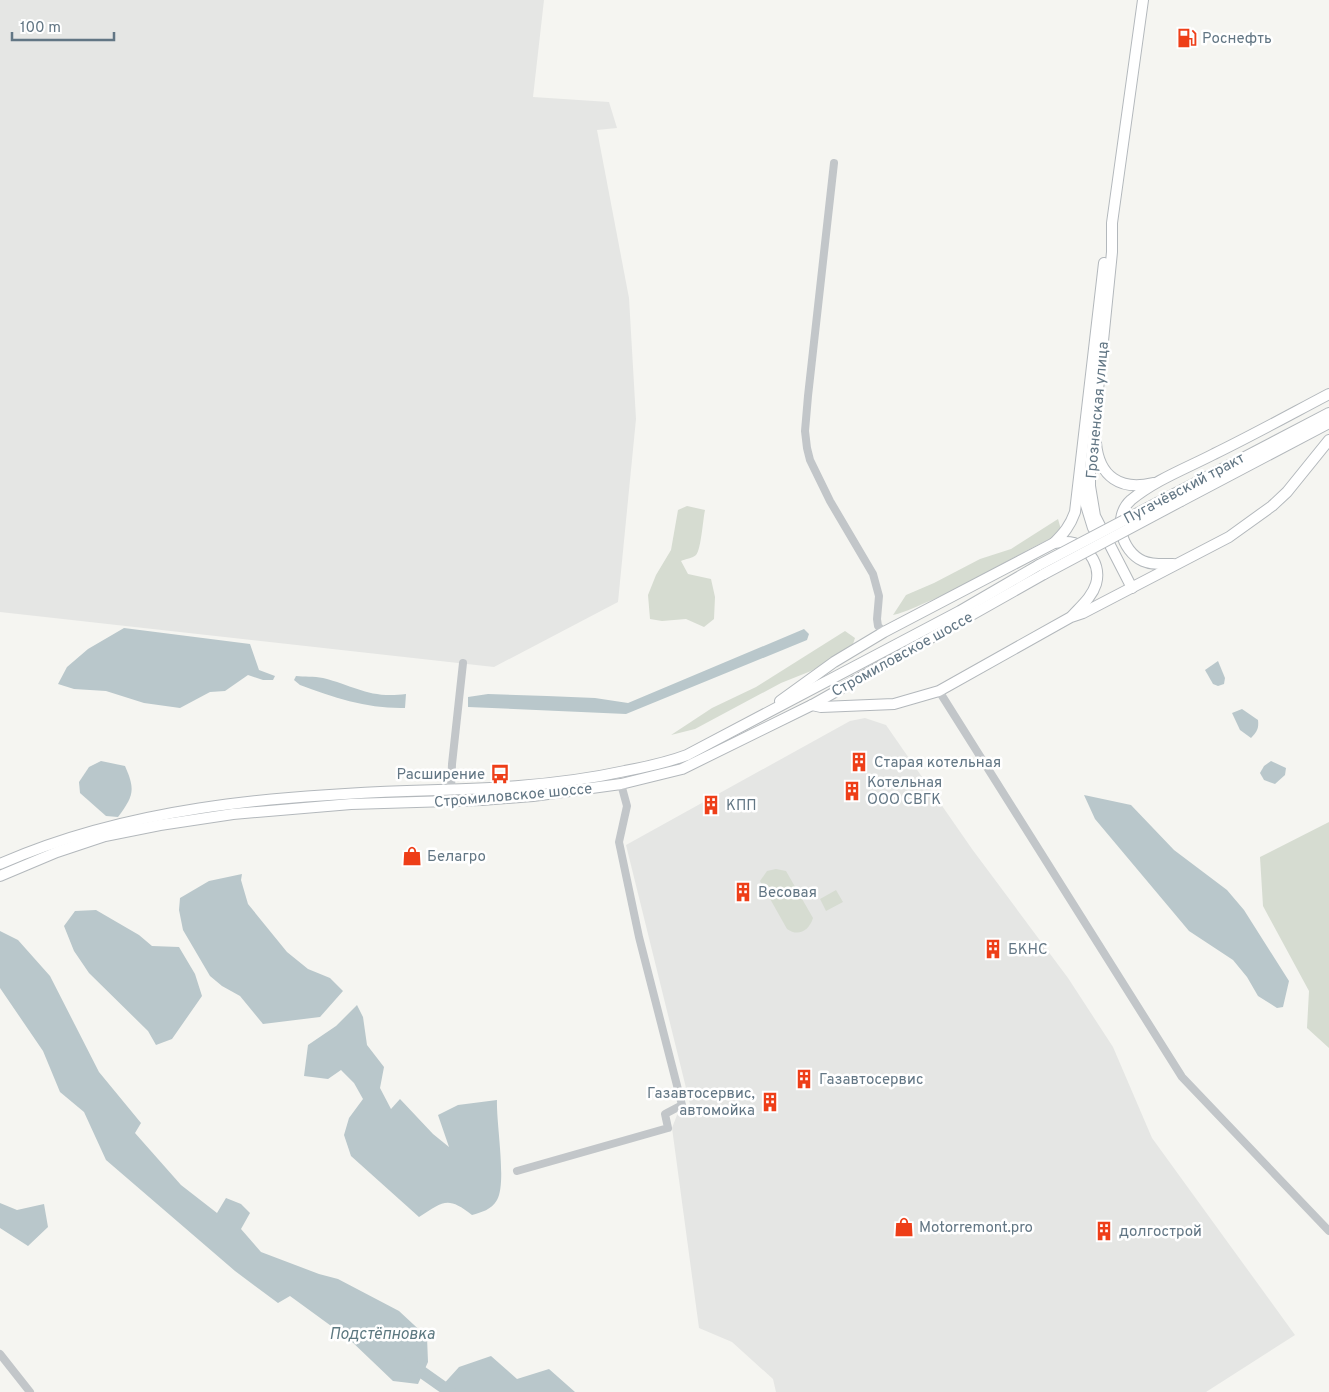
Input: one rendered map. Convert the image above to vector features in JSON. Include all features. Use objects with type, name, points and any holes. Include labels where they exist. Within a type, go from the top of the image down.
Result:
[{"type":"main road","name":"Грозненская улица","points":[[1054,543],[1066,531],[1072,522],[1075,512],[1106,252],[1112,223],[1143,0]]},
{"type":"main road","name":"Грозненская улица","points":[[1112,223],[1112,252],[1090,469],[1090,486],[1094,509],[1101,530],[1120,562],[1132,588]]},
{"type":"main road","points":[[1176,564],[1144,562],[1129,550],[1122,535],[1121,523],[1123,512],[1132,499],[1159,481],[1329,394]]},
{"type":"main road","name":"Пугачёвский тракт","points":[[1178,498],[1329,413]]},
{"type":"main road","name":"Пугачёвский тракт","points":[[1041,570],[1178,498],[1329,423]]},
{"type":"main road","points":[[1095,434],[1096,451],[1100,462],[1111,478],[1126,485],[1134,486],[1159,481]]},
{"type":"main road","points":[[812,705],[821,707],[894,704],[939,691],[1071,617],[1083,613],[1229,537],[1272,506],[1287,492],[1329,440]]},
{"type":"main road","points":[[1080,473],[1085,502],[1094,530],[1115,567],[1132,588]]},
{"type":"main road","points":[[749,723],[834,662],[884,632],[1054,543],[1074,543],[1081,546],[1093,559],[1096,566],[1098,575],[1092,592],[1071,617]]},
{"type":"main road","name":"Стромиловское шоссе","points":[[0,876],[57,852],[105,836],[224,815],[351,804],[489,800],[533,796],[621,784],[682,770],[812,705],[1041,570]]},
{"type":"main road","name":"Стромиловское шоссе","points":[[0,864],[81,834],[131,821],[184,811],[317,795],[540,785],[600,777],[668,762],[687,755],[1041,570]]},
{"type":"street","points":[[834,163],[805,431],[810,460],[822,486],[873,574],[879,596],[878,626],[884,632]]},
{"type":"street","points":[[451,790],[464,664]]},
{"type":"street","points":[[939,691],[1182,1077],[1329,1231]]},
{"type":"street","points":[[517,1171],[668,1128],[665,1114],[682,1105],[638,937],[619,842],[627,806],[621,784]]},
{"type":"street","points":[[0,1354],[30,1392]]},
{"type":"shaded area","points":[[0,0],[544,0],[533,97],[609,102],[617,128],[597,130],[629,298],[636,419],[618,602],[494,667],[0,612]]},
{"type":"shaded area","points":[[687,506],[705,510],[698,552],[695,556],[681,561],[688,574],[711,579],[715,597],[714,619],[704,627],[686,619],[662,621],[650,619],[648,595],[656,575],[671,550],[678,510]]},
{"type":"shaded area","points":[[1058,519],[1062,533],[949,592],[893,615],[906,595],[980,559],[1011,549]]},
{"type":"shaded area","points":[[845,631],[855,638],[852,647],[811,671],[781,683],[695,729],[671,735],[712,708],[756,687]]},
{"type":"shaded area","points":[[865,718],[886,725],[972,849],[1068,978],[1113,1047],[1152,1138],[1295,1335],[1206,1392],[776,1392],[773,1379],[732,1342],[699,1328],[672,1128],[677,1115],[690,1104],[626,845],[850,721]]},
{"type":"shaded area","points":[[1329,822],[1329,1048],[1307,1028],[1309,991],[1263,906],[1260,857]]},
{"type":"shaded area","points":[[776,869],[786,871],[813,918],[809,926],[803,931],[795,932],[787,929],[760,881],[767,871]]},
{"type":"shaded area","points":[[836,890],[843,902],[826,911],[820,899]]},
{"type":"water","points":[[124,628],[250,644],[259,670],[275,676],[273,680],[263,680],[248,675],[225,691],[210,692],[180,708],[144,703],[106,691],[74,689],[58,684],[67,667],[88,649]]},
{"type":"water","points":[[804,629],[809,634],[807,640],[626,714],[468,707],[468,697],[488,694],[595,698],[628,703]]},
{"type":"water","points":[[1218,661],[1225,678],[1224,684],[1218,686],[1213,684],[1205,670]]},
{"type":"water","points":[[296,676],[323,678],[382,695],[406,694],[405,708],[378,707],[339,698],[300,685],[294,680]]},
{"type":"water","points":[[1242,709],[1258,720],[1257,730],[1251,738],[1240,730],[1232,713]]},
{"type":"water","points":[[101,761],[125,766],[131,782],[130,798],[118,817],[106,816],[80,793],[79,782],[89,767]]},
{"type":"water","points":[[1271,761],[1286,768],[1285,775],[1275,784],[1264,780],[1260,773],[1264,766]]},
{"type":"water","points":[[1084,795],[1131,805],[1174,850],[1227,890],[1244,910],[1289,981],[1283,1007],[1277,1008],[1258,996],[1247,977],[1233,960],[1189,931],[1095,819]]},
{"type":"water","points":[[242,874],[241,880],[248,904],[287,952],[308,969],[330,978],[343,991],[320,1017],[263,1024],[240,996],[222,986],[210,976],[183,930],[179,910],[180,898],[209,881]]},
{"type":"water","points":[[96,910],[139,935],[152,946],[179,947],[195,974],[202,996],[172,1039],[156,1045],[148,1031],[89,973],[74,951],[64,926],[75,911]]},
{"type":"water","name":"Подстёпновка","points":[[0,931],[18,940],[50,976],[99,1072],[141,1123],[135,1133],[181,1185],[217,1213],[226,1198],[241,1204],[250,1213],[241,1229],[261,1252],[319,1274],[338,1279],[399,1311],[427,1337],[428,1362],[418,1384],[393,1381],[349,1339],[290,1296],[278,1303],[235,1271],[106,1160],[84,1112],[60,1092],[43,1051],[0,988]]},
{"type":"water","points":[[357,1005],[363,1017],[367,1045],[384,1067],[380,1088],[391,1109],[400,1099],[433,1134],[449,1147],[438,1115],[458,1105],[497,1100],[501,1167],[500,1192],[495,1203],[483,1212],[472,1215],[457,1205],[445,1203],[419,1217],[351,1156],[344,1135],[349,1118],[363,1099],[354,1083],[341,1070],[328,1079],[304,1076],[308,1045],[336,1026]]},
{"type":"water","points":[[0,1203],[17,1210],[44,1204],[48,1227],[28,1246],[0,1228]]},
{"type":"water","name":"Подстёпновка","points":[[491,1356],[517,1379],[549,1369],[575,1392],[440,1392],[440,1388],[459,1367]]},
{"type":"waterway","points":[[409,1363],[450,1392]]},
{"type":"place","name":"Роснефть","points":[[1187,38]]},
{"type":"place","name":"Старая котельная","points":[[859,762]]},
{"type":"place","name":"Расширение","points":[[500,774]]},
{"type":"place","name":"Котельная ООО СВГК","points":[[852,791]]},
{"type":"place","name":"КПП","points":[[711,805]]},
{"type":"place","name":"Белагро","points":[[412,856]]},
{"type":"place","name":"Весовая","points":[[743,892]]},
{"type":"place","name":"БКНС","points":[[993,949]]},
{"type":"place","name":"Газавтосервис","points":[[804,1079]]},
{"type":"place","name":"Газавтосервис, автомойка","points":[[770,1102]]},
{"type":"place","name":"Motorremont.pro","points":[[904,1227]]},
{"type":"place","name":"долгострой","points":[[1104,1231]]}]
